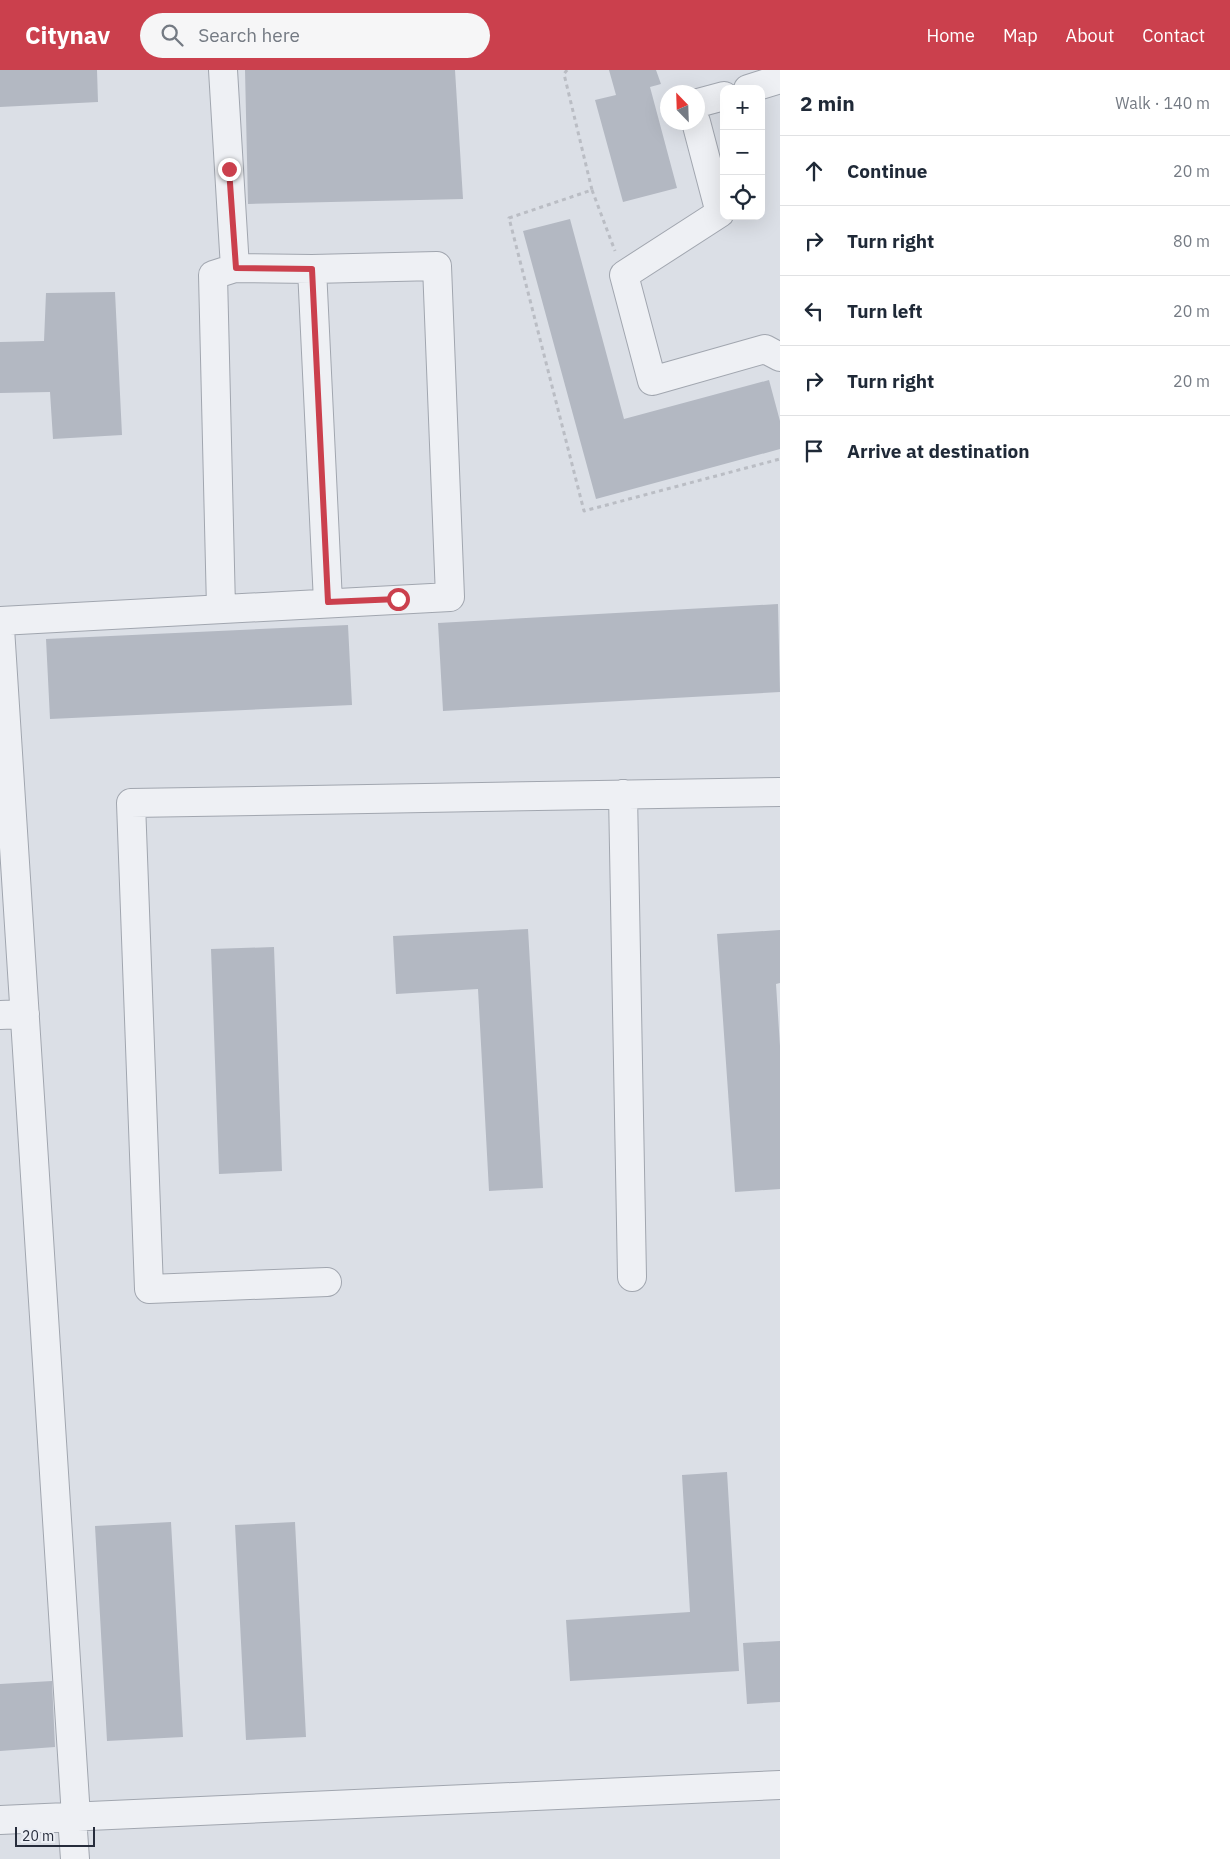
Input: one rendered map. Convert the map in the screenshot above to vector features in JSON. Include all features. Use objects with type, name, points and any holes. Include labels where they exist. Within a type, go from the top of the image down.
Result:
[{"type":"lane","points":[[222,70],[236,268]]},
{"type":"lane","points":[[761,85],[780,79]]},
{"type":"lane","points":[[705,101],[720,97]]},
{"type":"lane","points":[[698,130],[720,213],[624,275],[652,381],[765,349],[780,357]]},
{"type":"lane","points":[[0,621],[328,602],[450,597],[436,266],[312,269],[236,268],[213,274],[221,608]]},
{"type":"lane","points":[[312,269],[328,602]]},
{"type":"lane","points":[[0,628],[13,1014],[74,1817],[75,1859]]},
{"type":"lane","points":[[327,1282],[149,1289],[130,803],[780,792]]},
{"type":"lane","points":[[623,794],[632,1277]]},
{"type":"lane","points":[[0,1820],[780,1784]]},
{"type":"path","points":[[567,70],[564,74],[592,190],[624,275]]},
{"type":"path","points":[[592,190],[509,218],[584,511],[780,460]]},
{"type":"building","points":[[0,70],[97,70],[98,102],[0,107]]},
{"type":"building","points":[[245,70],[455,70],[463,199],[248,204]]},
{"type":"building","points":[[609,70],[656,70],[661,84],[650,87],[677,188],[623,202],[595,100],[616,95]]},
{"type":"building","points":[[570,219],[624,419],[769,380],[780,421],[780,449],[596,499],[523,231]]},
{"type":"building","points":[[115,292],[122,435],[53,439],[50,392],[0,393],[0,342],[44,341],[46,293]]},
{"type":"building","points":[[778,604],[780,692],[443,711],[438,623]]},
{"type":"building","points":[[348,625],[352,705],[50,719],[46,639]]},
{"type":"building","points":[[528,929],[543,1188],[489,1191],[478,989],[396,994],[393,936]]},
{"type":"building","points":[[780,930],[780,983],[776,984],[780,1046],[780,1189],[735,1192],[717,934]]},
{"type":"building","points":[[274,947],[282,1171],[219,1174],[211,949]]},
{"type":"building","points":[[727,1472],[739,1671],[570,1681],[566,1620],[690,1612],[682,1475]]},
{"type":"building","points":[[171,1522],[183,1737],[107,1741],[95,1526]]},
{"type":"building","points":[[295,1522],[306,1737],[246,1740],[235,1525]]},
{"type":"building","points":[[780,1641],[780,1702],[747,1704],[743,1643]]},
{"type":"building","points":[[52,1681],[55,1747],[0,1751],[0,1684]]},
{"type":"route","points":[[229,169],[236,268],[312,269],[328,602],[398,599]]}]
